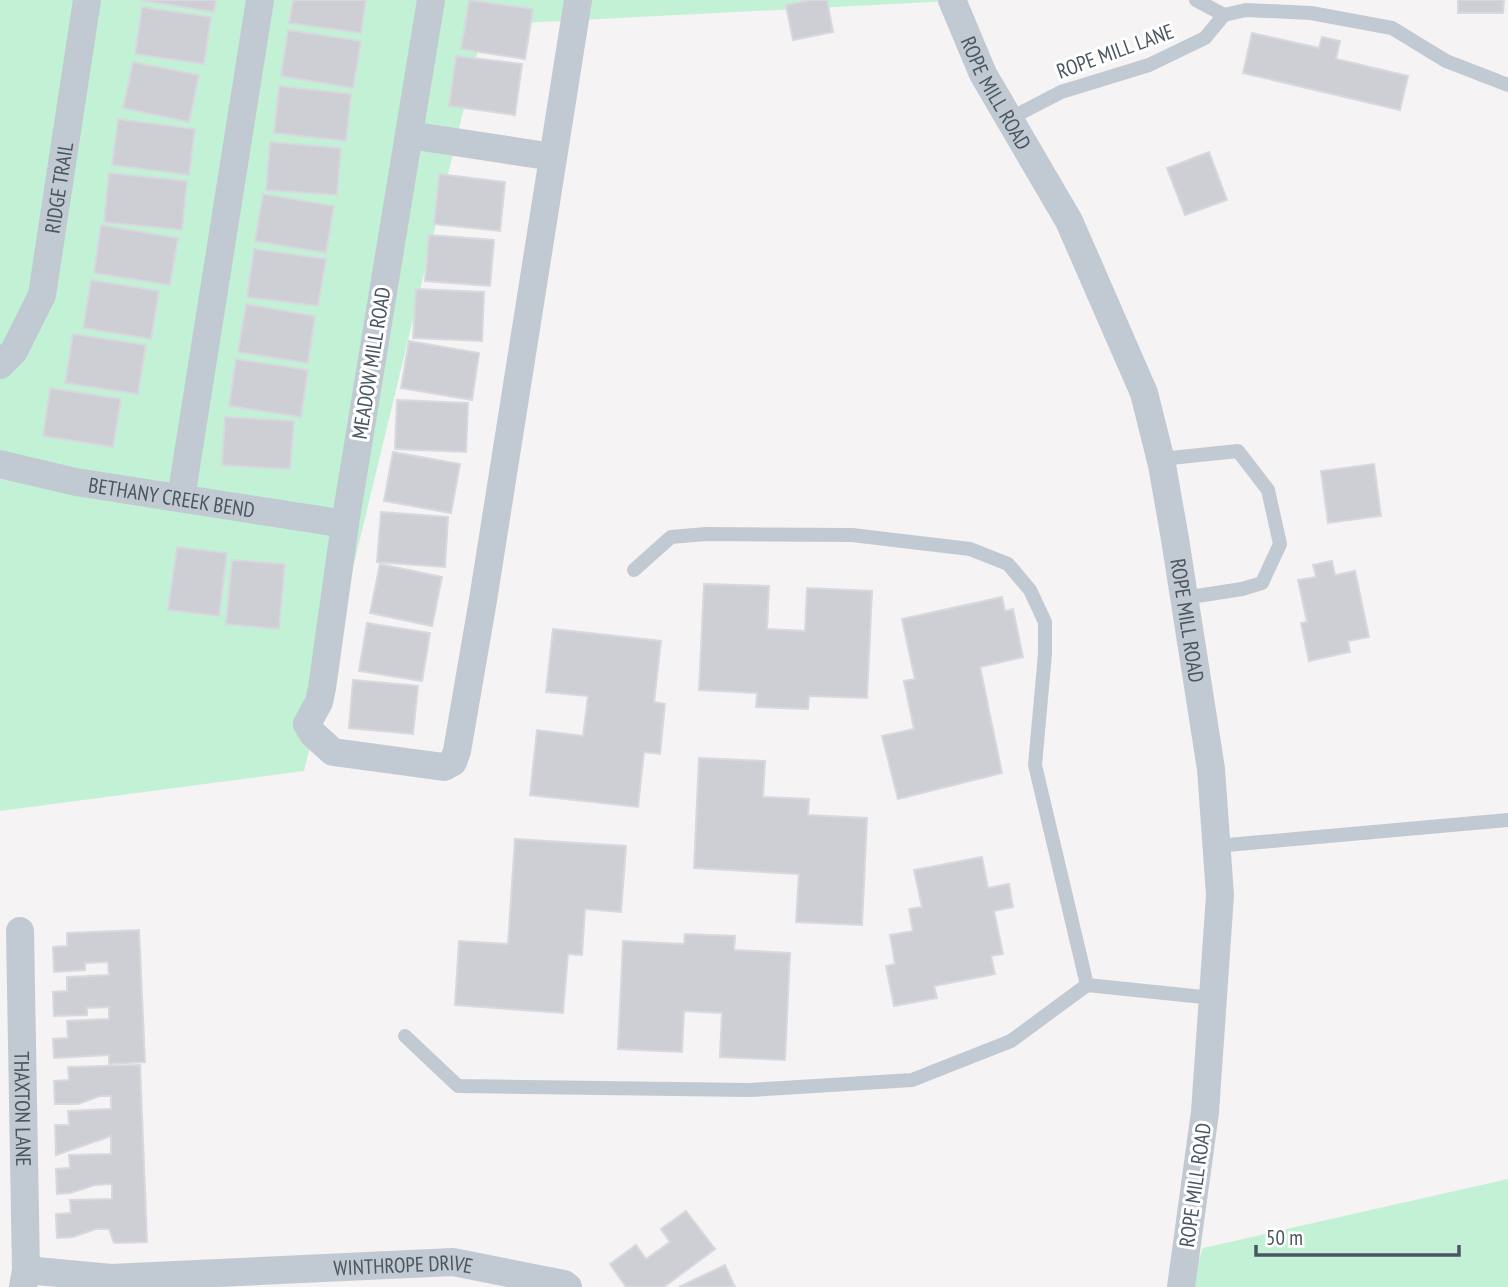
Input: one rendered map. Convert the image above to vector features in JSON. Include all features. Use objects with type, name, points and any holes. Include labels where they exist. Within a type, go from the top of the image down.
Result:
[{"type":"street","name":"RIDGE TRAIL","points":[[0,365],[13,351],[42,295],[87,0]]},
{"type":"street","points":[[181,498],[260,0]]},
{"type":"street","name":"MEADOW MILL ROAD","points":[[431,0],[345,524],[322,688],[307,724],[313,734],[333,752],[444,767],[453,762],[483,600],[553,157]]},
{"type":"street","points":[[409,135],[553,157],[578,0]]},
{"type":"street","name":"ROPE MILL ROAD","points":[[952,0],[984,74],[1069,221],[1144,393],[1161,458],[1211,769],[1220,895],[1205,1112],[1181,1287]]},
{"type":"street","name":"BETHANY CREEK BEND","points":[[0,464],[76,482],[345,524]]},
{"type":"street","name":"THAXTON LANE","points":[[20,931],[11,1034],[25,1278]]},
{"type":"street","name":"WINTHROPE DRIVE","points":[[25,1278],[111,1278],[453,1262],[568,1287]]},
{"type":"lane","points":[[1196,0],[1224,15],[1247,10],[1311,13],[1392,28],[1446,61],[1508,85]]},
{"type":"lane","name":"ROPE MILL LANE","points":[[1010,119],[1061,92],[1149,65],[1205,38],[1224,15]]},
{"type":"lane","points":[[1161,458],[1238,451],[1268,490],[1280,544],[1262,583],[1242,589],[1184,598]]},
{"type":"lane","points":[[634,570],[671,537],[706,534],[852,535],[970,549],[1007,564],[1030,590],[1045,622],[1045,654],[1035,765],[1087,985]]},
{"type":"lane","points":[[1216,846],[1508,820]]},
{"type":"lane","points":[[405,1036],[458,1086],[750,1090],[912,1080],[1011,1041],[1087,985],[1213,998]]},
{"type":"green space","points":[[0,0],[969,0],[484,25],[304,771],[0,811]]},
{"type":"green space","points":[[1508,1179],[1508,1287],[1189,1287],[1203,1248]]},
{"type":"building","points":[[139,0],[216,0],[214,12]]},
{"type":"building","points":[[293,0],[366,0],[361,33],[289,23]]},
{"type":"building","points":[[469,0],[533,9],[525,59],[461,49]]},
{"type":"building","points":[[827,0],[833,32],[793,40],[786,5]]},
{"type":"building","points":[[1458,0],[1504,0],[1503,13],[1458,13]]},
{"type":"building","points":[[142,7],[211,17],[204,64],[135,54]]},
{"type":"building","points":[[288,30],[361,41],[353,88],[281,76]]},
{"type":"building","points":[[1252,33],[1319,48],[1322,37],[1340,41],[1336,59],[1408,76],[1400,110],[1243,73]]},
{"type":"building","points":[[456,56],[522,64],[515,115],[449,106]]},
{"type":"building","points":[[133,62],[199,75],[189,122],[123,108]]},
{"type":"building","points":[[279,86],[351,94],[346,141],[274,133]]},
{"type":"building","points":[[118,119],[195,129],[189,175],[112,165]]},
{"type":"building","points":[[270,142],[341,148],[337,195],[266,190]]},
{"type":"building","points":[[1209,152],[1227,200],[1185,215],[1167,168]]},
{"type":"building","points":[[109,173],[187,181],[182,230],[104,222]]},
{"type":"building","points":[[439,174],[505,182],[500,231],[434,224]]},
{"type":"building","points":[[263,194],[334,206],[326,253],[255,241]]},
{"type":"building","points":[[101,225],[178,238],[170,285],[94,273]]},
{"type":"building","points":[[429,235],[494,240],[490,286],[425,281]]},
{"type":"building","points":[[254,249],[326,259],[318,306],[247,297]]},
{"type":"building","points":[[91,280],[159,291],[151,339],[83,328]]},
{"type":"building","points":[[416,289],[484,292],[482,341],[413,338]]},
{"type":"building","points":[[246,304],[315,316],[308,363],[238,352]]},
{"type":"building","points":[[73,334],[146,345],[138,394],[65,383]]},
{"type":"building","points":[[409,341],[479,353],[472,400],[401,388]]},
{"type":"building","points":[[236,359],[308,370],[301,417],[229,406]]},
{"type":"building","points":[[50,388],[121,399],[113,447],[43,436]]},
{"type":"building","points":[[397,400],[468,403],[466,452],[395,449]]},
{"type":"building","points":[[225,417],[294,421],[290,469],[222,465]]},
{"type":"building","points":[[393,452],[460,464],[451,513],[384,501]]},
{"type":"building","points":[[1374,464],[1381,516],[1328,523],[1321,471]]},
{"type":"building","points":[[381,512],[448,517],[445,567],[377,562]]},
{"type":"building","points":[[177,547],[227,553],[219,616],[168,610]]},
{"type":"building","points":[[232,560],[285,564],[279,629],[226,624]]},
{"type":"building","points":[[1332,561],[1335,575],[1355,571],[1369,637],[1348,641],[1350,652],[1309,661],[1301,623],[1307,622],[1298,580],[1316,577],[1313,565]]},
{"type":"building","points":[[380,564],[442,577],[432,626],[370,613]]},
{"type":"building","points":[[704,584],[769,586],[767,629],[805,631],[807,588],[872,591],[867,698],[809,696],[808,709],[756,707],[757,693],[699,690]]},
{"type":"building","points":[[1002,597],[1005,611],[1013,609],[1023,657],[980,667],[1002,773],[898,799],[882,736],[914,729],[904,681],[915,679],[902,619]]},
{"type":"building","points":[[367,623],[430,633],[422,681],[359,671]]},
{"type":"building","points":[[553,629],[661,641],[654,702],[665,704],[660,754],[644,752],[638,807],[530,795],[537,730],[583,736],[588,696],[546,692]]},
{"type":"building","points":[[353,680],[418,686],[413,734],[349,728]]},
{"type":"building","points":[[699,758],[765,761],[763,797],[809,799],[808,815],[867,818],[862,925],[796,922],[799,874],[694,868]]},
{"type":"building","points":[[515,839],[626,846],[621,912],[585,909],[582,955],[568,954],[563,1013],[455,1005],[459,941],[508,944]]},
{"type":"building","points":[[982,857],[988,888],[1009,884],[1013,907],[994,911],[1003,954],[991,956],[995,974],[934,986],[937,998],[894,1006],[886,966],[895,964],[890,935],[913,931],[909,909],[922,907],[914,870]]},
{"type":"building","points":[[139,930],[145,1062],[109,1064],[109,1055],[54,1058],[53,1039],[68,1038],[67,1021],[109,1019],[109,1007],[87,1008],[87,1015],[54,1016],[53,992],[67,991],[67,977],[109,975],[108,962],[85,963],[85,970],[54,972],[53,947],[67,946],[67,933]]},
{"type":"building","points":[[685,934],[735,936],[734,950],[790,953],[785,1060],[720,1057],[722,1013],[684,1011],[682,1052],[618,1049],[623,941],[684,944]]},
{"type":"building","points":[[140,1065],[147,1242],[114,1243],[109,1229],[96,1229],[73,1237],[57,1238],[56,1214],[71,1213],[70,1200],[112,1199],[112,1184],[57,1194],[56,1169],[70,1168],[69,1155],[111,1154],[111,1136],[56,1155],[55,1125],[69,1125],[68,1111],[111,1109],[111,1096],[100,1096],[78,1104],[55,1104],[54,1081],[69,1080],[68,1067]]},
{"type":"building","points":[[686,1211],[715,1249],[664,1287],[626,1287],[610,1264],[636,1245],[646,1259],[670,1242],[661,1229]]},
{"type":"building","points":[[725,1265],[735,1287],[679,1287]]}]
